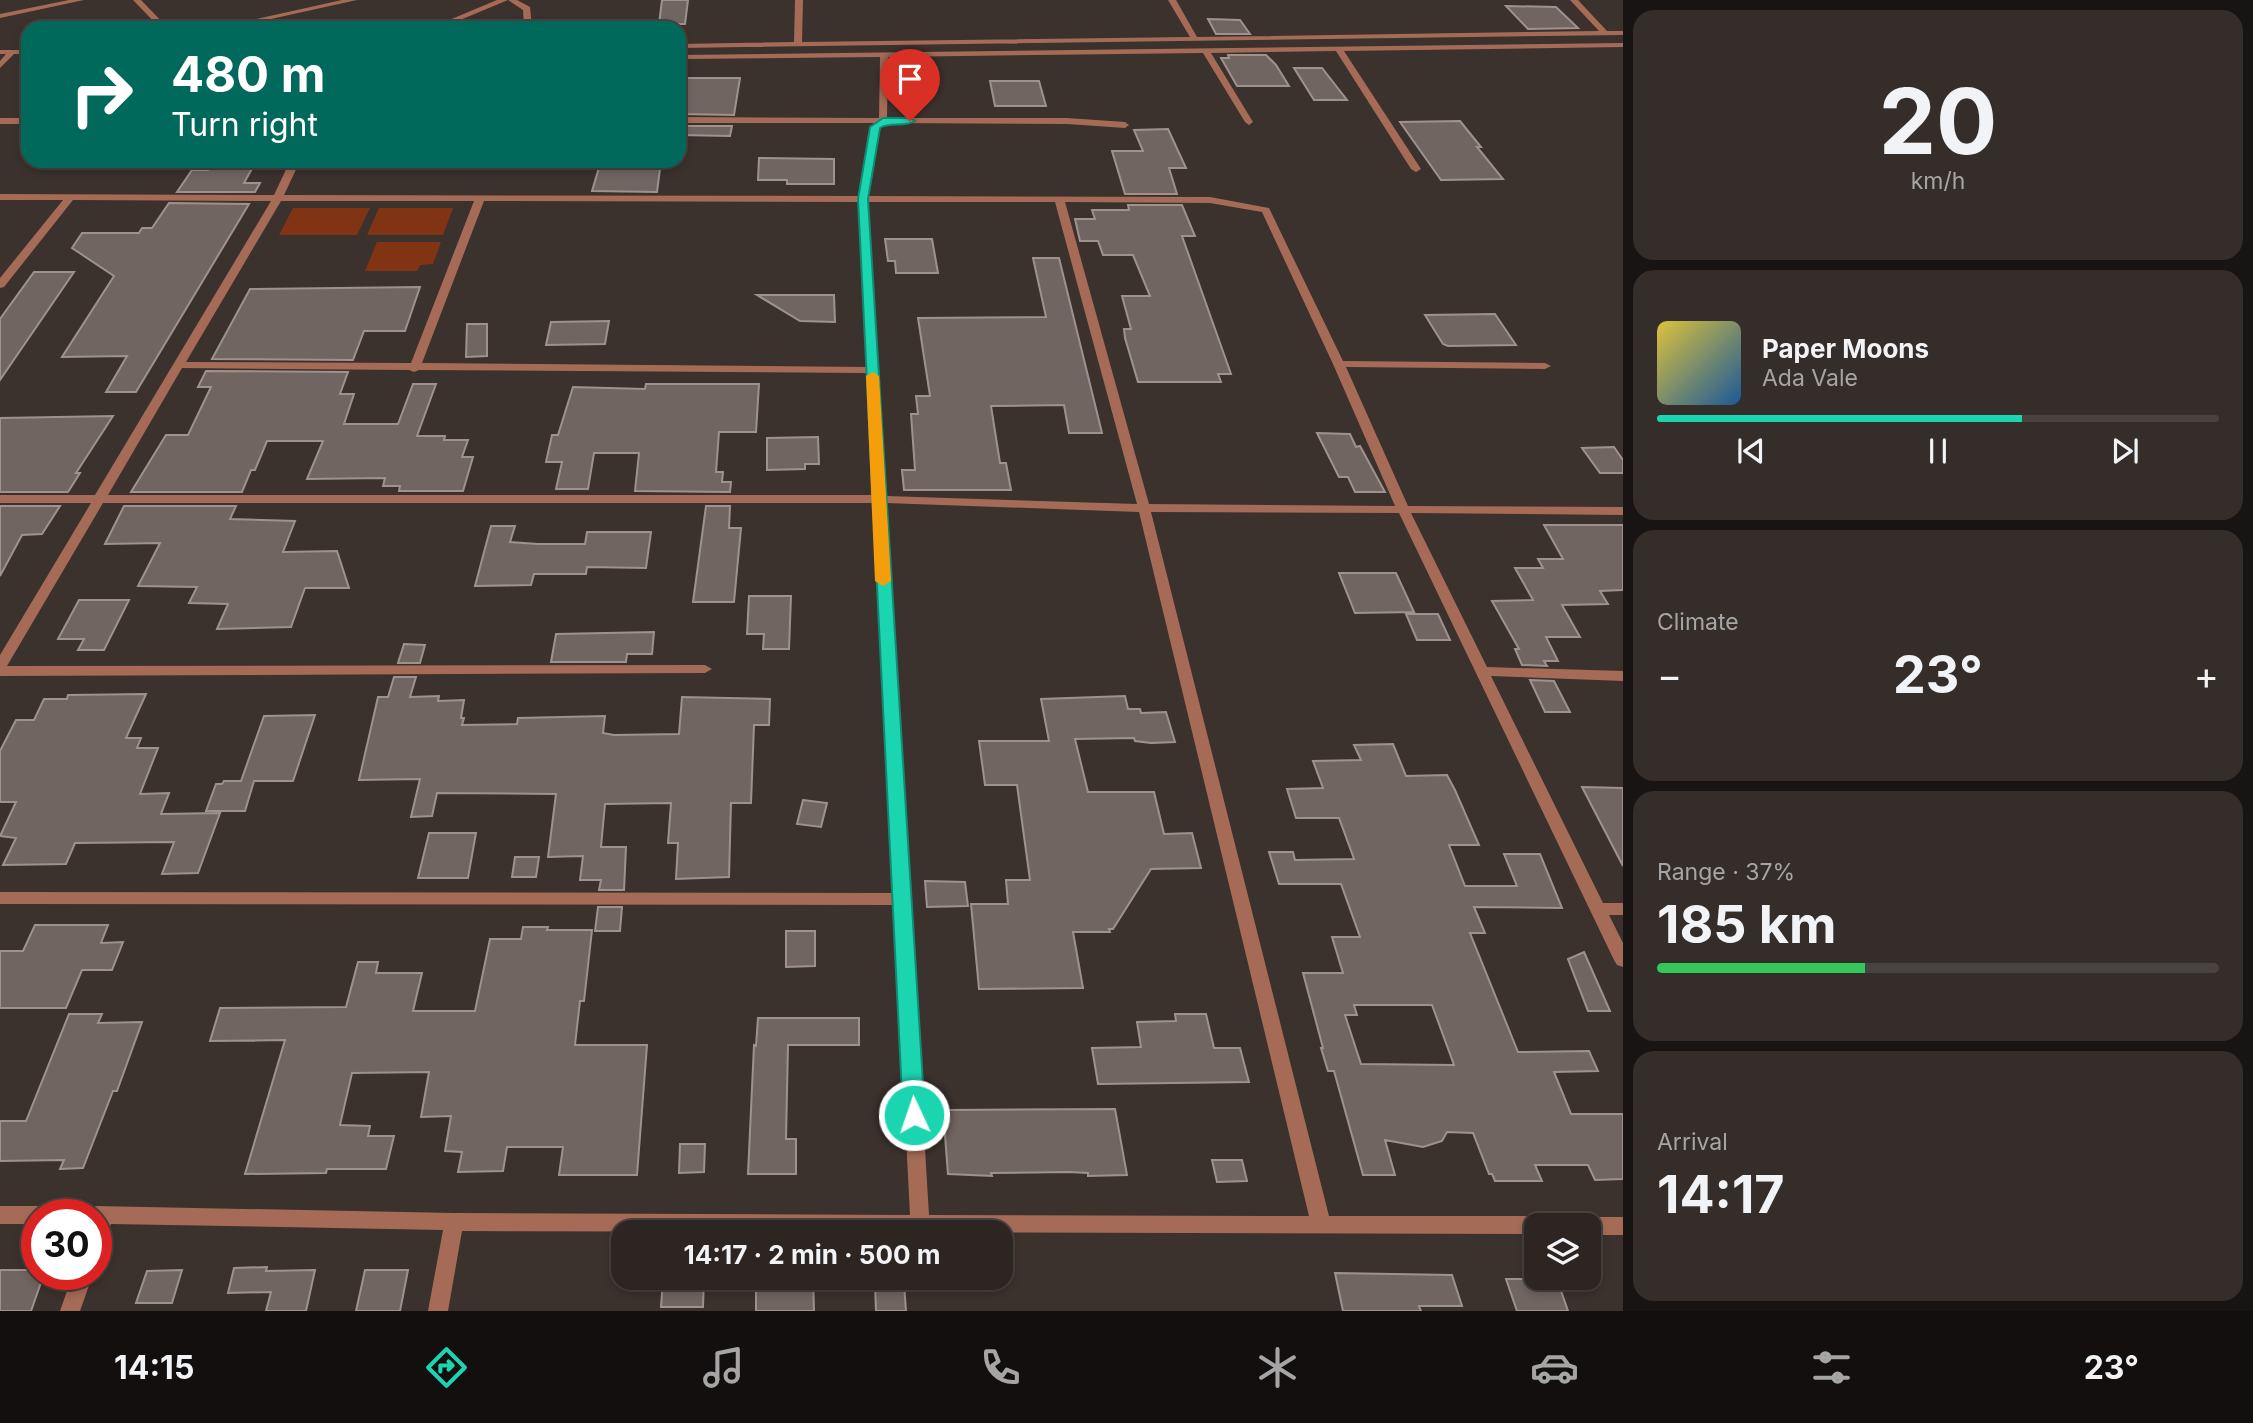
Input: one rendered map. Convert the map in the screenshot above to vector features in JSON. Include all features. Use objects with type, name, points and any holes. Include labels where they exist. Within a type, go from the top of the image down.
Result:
[{"type":"street","points":[[0,16],[80,0]]},
{"type":"street","points":[[137,0],[157,21]]},
{"type":"street","points":[[252,21],[353,0]]},
{"type":"street","points":[[452,21],[504,0]]},
{"type":"street","points":[[512,0],[527,9],[528,21]]},
{"type":"street","points":[[798,44],[799,0]]},
{"type":"street","points":[[1172,0],[1195,38]]},
{"type":"street","points":[[1574,0],[1606,34]]},
{"type":"street","points":[[686,46],[1623,33]]},
{"type":"street","points":[[686,57],[1621,47]]},
{"type":"street","points":[[1339,49],[1416,169]]},
{"type":"street","points":[[1206,51],[1249,122]]},
{"type":"street","points":[[0,52],[21,52]]},
{"type":"street","points":[[0,66],[12,52]]},
{"type":"street","points":[[883,121],[884,55]]},
{"type":"street","points":[[686,120],[1067,121],[1125,125]]},
{"type":"street","points":[[0,121],[21,121]]},
{"type":"street","points":[[883,121],[875,127],[872,135],[863,199],[920,1220]]},
{"type":"street","points":[[0,669],[278,197],[292,168]]},
{"type":"street","points":[[0,197],[1210,200],[1266,210],[1339,363],[1403,509],[1623,960]]},
{"type":"street","points":[[0,285],[70,197]]},
{"type":"street","points":[[414,369],[480,198]]},
{"type":"street","points":[[1059,199],[1144,508],[1321,1224]]},
{"type":"street","points":[[1339,363],[1545,366]]},
{"type":"street","points":[[177,365],[414,369],[872,370]]},
{"type":"street","points":[[0,499],[878,499],[1144,508],[1623,511]]},
{"type":"street","points":[[0,669],[705,669]]},
{"type":"street","points":[[1484,671],[1623,676]]},
{"type":"street","points":[[0,898],[902,899]]},
{"type":"street","points":[[1598,909],[1623,909]]},
{"type":"street","points":[[112,1214],[454,1222],[611,1222]]},
{"type":"street","points":[[0,1215],[21,1215]]},
{"type":"street","points":[[438,1311],[454,1222]]},
{"type":"street","points":[[1013,1223],[1524,1225]]},
{"type":"street","points":[[1601,1226],[1623,1226]]},
{"type":"street","points":[[70,1311],[77,1290]]},
{"type":"shaded area","points":[[293,208],[370,208],[357,235],[279,235]]},
{"type":"shaded area","points":[[379,208],[453,208],[443,235],[367,235]]},
{"type":"shaded area","points":[[377,242],[441,242],[433,264],[420,265],[417,271],[365,271]]},
{"type":"building","points":[[662,0],[688,0],[685,21],[659,21]]},
{"type":"building","points":[[1506,6],[1556,7],[1578,28],[1528,29]]},
{"type":"building","points":[[1208,19],[1240,20],[1250,34],[1216,34]]},
{"type":"building","points":[[1228,55],[1266,55],[1289,86],[1237,86],[1221,58],[1229,58]]},
{"type":"building","points":[[1294,68],[1322,68],[1347,100],[1314,100]]},
{"type":"building","points":[[686,78],[740,78],[734,115],[686,114]]},
{"type":"building","points":[[990,81],[1039,81],[1046,106],[995,106]]},
{"type":"building","points":[[1460,121],[1503,179],[1441,180],[1400,122]]},
{"type":"building","points":[[686,126],[732,126],[730,136],[686,135]]},
{"type":"building","points":[[1168,129],[1186,168],[1169,168],[1177,194],[1125,194],[1112,151],[1143,151],[1134,130]]},
{"type":"building","points":[[759,158],[834,159],[834,184],[787,184],[787,180],[758,180]]},
{"type":"building","points":[[252,168],[244,183],[260,183],[255,192],[177,192],[192,170]]},
{"type":"building","points":[[599,168],[660,168],[657,192],[592,191]]},
{"type":"building","points":[[169,203],[249,204],[136,392],[106,392],[127,356],[62,357],[114,276],[72,248],[82,233],[139,233],[142,228],[152,228]]},
{"type":"building","points":[[1128,205],[1182,205],[1195,236],[1182,236],[1231,374],[1218,374],[1221,382],[1138,382],[1125,338],[1124,329],[1131,329],[1122,296],[1150,296],[1133,255],[1103,255],[1098,241],[1080,241],[1075,219],[1095,219],[1092,210],[1129,210]]},
{"type":"building","points":[[885,239],[932,239],[938,273],[896,273],[895,261],[888,261]]},
{"type":"building","points":[[1033,258],[1059,258],[1102,433],[1069,433],[1064,405],[991,406],[1000,463],[1006,463],[1011,490],[904,490],[902,470],[915,470],[911,414],[918,414],[916,396],[930,396],[918,318],[1046,317]]},
{"type":"building","points":[[34,272],[74,272],[0,380],[0,319]]},
{"type":"building","points":[[420,287],[405,331],[364,331],[353,360],[212,359],[250,289]]},
{"type":"building","points":[[757,295],[834,295],[835,322],[800,321]]},
{"type":"building","points":[[1495,314],[1516,345],[1448,346],[1443,344],[1425,315]]},
{"type":"building","points":[[609,321],[605,344],[546,345],[551,322]]},
{"type":"building","points":[[467,324],[487,324],[487,356],[466,357]]},
{"type":"building","points":[[206,371],[348,372],[340,394],[354,394],[344,424],[398,424],[413,384],[436,384],[417,436],[445,436],[444,440],[468,440],[462,457],[473,457],[463,491],[399,491],[400,486],[383,486],[385,478],[307,479],[323,441],[267,441],[242,492],[131,492],[166,435],[188,435],[211,387],[198,387]]},
{"type":"building","points":[[646,384],[759,384],[756,432],[719,432],[716,472],[723,472],[722,482],[731,482],[730,492],[635,491],[639,453],[594,453],[588,489],[556,489],[562,462],[546,462],[552,435],[558,435],[573,387],[645,389]]},
{"type":"building","points":[[113,416],[76,473],[80,473],[68,492],[0,492],[0,418]]},
{"type":"building","points":[[1317,433],[1350,434],[1356,447],[1360,446],[1385,492],[1355,492],[1348,477],[1339,477]]},
{"type":"building","points":[[818,437],[819,464],[805,464],[805,469],[767,470],[767,438]]},
{"type":"building","points":[[1614,447],[1623,460],[1623,473],[1600,473],[1582,448]]},
{"type":"building","points":[[0,506],[60,506],[42,534],[22,535],[0,576]]},
{"type":"building","points":[[124,506],[236,506],[230,519],[295,521],[283,552],[337,551],[349,588],[305,588],[291,627],[217,629],[228,604],[189,603],[197,587],[138,586],[160,543],[105,544]]},
{"type":"building","points":[[706,506],[730,506],[729,528],[741,528],[734,602],[693,602]]},
{"type":"building","points":[[1544,525],[1623,525],[1623,590],[1600,591],[1608,604],[1562,605],[1580,637],[1546,637],[1558,661],[1544,661],[1547,666],[1522,665],[1515,649],[1519,649],[1492,601],[1533,600],[1515,568],[1543,568],[1538,559],[1563,559]]},
{"type":"building","points":[[491,526],[515,526],[510,542],[538,544],[585,544],[587,532],[651,532],[646,568],[587,567],[586,574],[534,574],[531,585],[475,586]]},
{"type":"building","points":[[1339,573],[1396,573],[1414,612],[1355,613]]},
{"type":"building","points":[[749,596],[791,596],[789,649],[763,649],[764,634],[747,634]]},
{"type":"building","points":[[79,600],[129,600],[104,650],[78,650],[84,639],[58,639]]},
{"type":"building","points":[[1406,614],[1438,614],[1450,640],[1417,640]]},
{"type":"building","points":[[654,632],[652,654],[627,654],[626,662],[551,662],[556,634]]},
{"type":"building","points":[[404,644],[425,645],[420,663],[398,663]]},
{"type":"building","points":[[394,677],[416,677],[410,697],[439,696],[438,701],[464,700],[462,725],[517,724],[518,718],[605,716],[603,733],[614,735],[679,734],[682,697],[770,699],[769,725],[754,725],[751,803],[731,803],[729,877],[676,879],[678,843],[668,843],[671,803],[605,804],[601,847],[626,847],[624,890],[599,890],[601,880],[580,880],[583,856],[548,857],[556,794],[437,793],[432,816],[411,817],[420,779],[359,780],[378,697],[388,697]]},
{"type":"building","points":[[1530,680],[1554,681],[1570,712],[1545,712]]},
{"type":"building","points":[[146,694],[126,738],[141,738],[137,748],[158,748],[140,794],[169,793],[161,814],[220,813],[198,873],[162,874],[174,842],[75,843],[66,864],[3,865],[16,838],[0,836],[16,802],[0,802],[0,751],[16,720],[34,720],[44,699],[67,699],[68,695]]},
{"type":"building","points":[[1125,696],[1128,709],[1140,709],[1141,713],[1166,712],[1175,742],[1151,743],[1135,741],[1134,738],[1075,739],[1088,792],[1154,792],[1164,834],[1192,833],[1201,868],[1151,869],[1113,929],[1109,929],[1110,932],[1073,932],[1083,988],[979,989],[971,904],[1008,904],[1006,880],[1030,880],[1017,785],[985,785],[979,741],[1049,741],[1041,699]]},
{"type":"building","points":[[315,715],[293,781],[254,781],[245,811],[206,811],[216,784],[241,781],[264,716]]},
{"type":"building","points":[[1393,744],[1406,776],[1447,775],[1479,845],[1449,845],[1465,886],[1517,886],[1504,854],[1540,854],[1562,908],[1474,907],[1485,933],[1470,933],[1518,1052],[1589,1051],[1598,1071],[1554,1072],[1571,1114],[1623,1114],[1623,1179],[1595,1180],[1588,1165],[1535,1165],[1542,1181],[1495,1181],[1492,1174],[1489,1174],[1473,1133],[1447,1132],[1442,1141],[1423,1147],[1385,1140],[1395,1175],[1363,1175],[1334,1071],[1328,1071],[1321,1048],[1303,973],[1343,973],[1332,937],[1360,937],[1341,884],[1279,884],[1269,852],[1293,852],[1295,860],[1354,859],[1339,818],[1296,818],[1287,789],[1323,788],[1313,761],[1361,760],[1354,745]],"holes":[[[1354,1005],[1432,1005],[1454,1065],[1361,1064],[1345,1015],[1357,1015]]]},
{"type":"building","points":[[1582,787],[1623,788],[1623,866]]},
{"type":"building","points":[[803,800],[827,803],[821,827],[797,824]]},
{"type":"building","points":[[429,833],[476,833],[468,878],[418,878]]},
{"type":"building","points":[[515,857],[539,857],[536,877],[512,877]]},
{"type":"building","points":[[925,881],[965,882],[968,906],[927,907]]},
{"type":"building","points":[[598,907],[622,907],[620,931],[595,931]]},
{"type":"building","points":[[35,925],[108,925],[101,943],[123,942],[112,970],[82,970],[66,1008],[0,1008],[0,951],[23,951]]},
{"type":"building","points":[[523,927],[592,930],[584,1001],[580,1001],[575,1045],[647,1045],[637,1175],[559,1175],[563,1147],[507,1147],[503,1171],[458,1172],[462,1152],[445,1151],[451,1116],[421,1117],[429,1072],[352,1073],[340,1125],[370,1126],[368,1136],[394,1136],[386,1169],[245,1174],[285,1040],[210,1041],[220,1008],[346,1007],[358,962],[378,962],[376,973],[422,973],[413,1011],[475,1011],[490,939],[521,939]]},
{"type":"building","points":[[786,931],[815,931],[815,966],[786,967]]},
{"type":"building","points":[[1584,952],[1610,1011],[1588,1011],[1568,959]]},
{"type":"building","points":[[69,1014],[102,1014],[98,1023],[142,1022],[117,1091],[113,1091],[83,1168],[60,1169],[64,1160],[0,1161],[0,1121],[26,1121]]},
{"type":"building","points":[[1175,1014],[1206,1014],[1214,1048],[1240,1048],[1249,1082],[1098,1084],[1092,1048],[1141,1047],[1137,1022],[1176,1021]]},
{"type":"building","points":[[758,1018],[859,1018],[859,1045],[788,1045],[786,1139],[796,1139],[796,1174],[748,1174],[754,1045],[756,1046]]},
{"type":"building","points":[[1115,1109],[1127,1175],[1088,1176],[1088,1173],[1068,1172],[991,1173],[992,1176],[948,1174],[943,1110]]},
{"type":"building","points":[[680,1144],[705,1144],[704,1172],[679,1173]]},
{"type":"building","points":[[1212,1160],[1242,1160],[1247,1181],[1217,1182]]},
{"type":"building","points":[[267,1267],[266,1271],[315,1270],[306,1311],[266,1311],[271,1292],[228,1293],[234,1268]]},
{"type":"building","points":[[0,1270],[21,1270],[21,1290],[38,1290],[31,1311],[0,1311]]},
{"type":"building","points":[[182,1270],[172,1303],[136,1303],[147,1271]]},
{"type":"building","points":[[365,1270],[408,1270],[400,1311],[356,1311]]},
{"type":"building","points":[[1335,1273],[1452,1275],[1462,1306],[1419,1306],[1421,1311],[1343,1311]]},
{"type":"building","points":[[1506,1279],[1524,1279],[1524,1290],[1561,1290],[1568,1311],[1517,1311]]},
{"type":"building","points":[[662,1290],[704,1290],[703,1307],[661,1307]]},
{"type":"building","points":[[756,1290],[813,1290],[814,1311],[756,1311]]},
{"type":"building","points":[[875,1290],[904,1290],[906,1311],[876,1311]]},
{"type":"slow traffic","points":[[873,376],[883,581]]},
{"type":"route","points":[[910,121],[883,121],[875,127],[863,199],[914,1115]]}]
